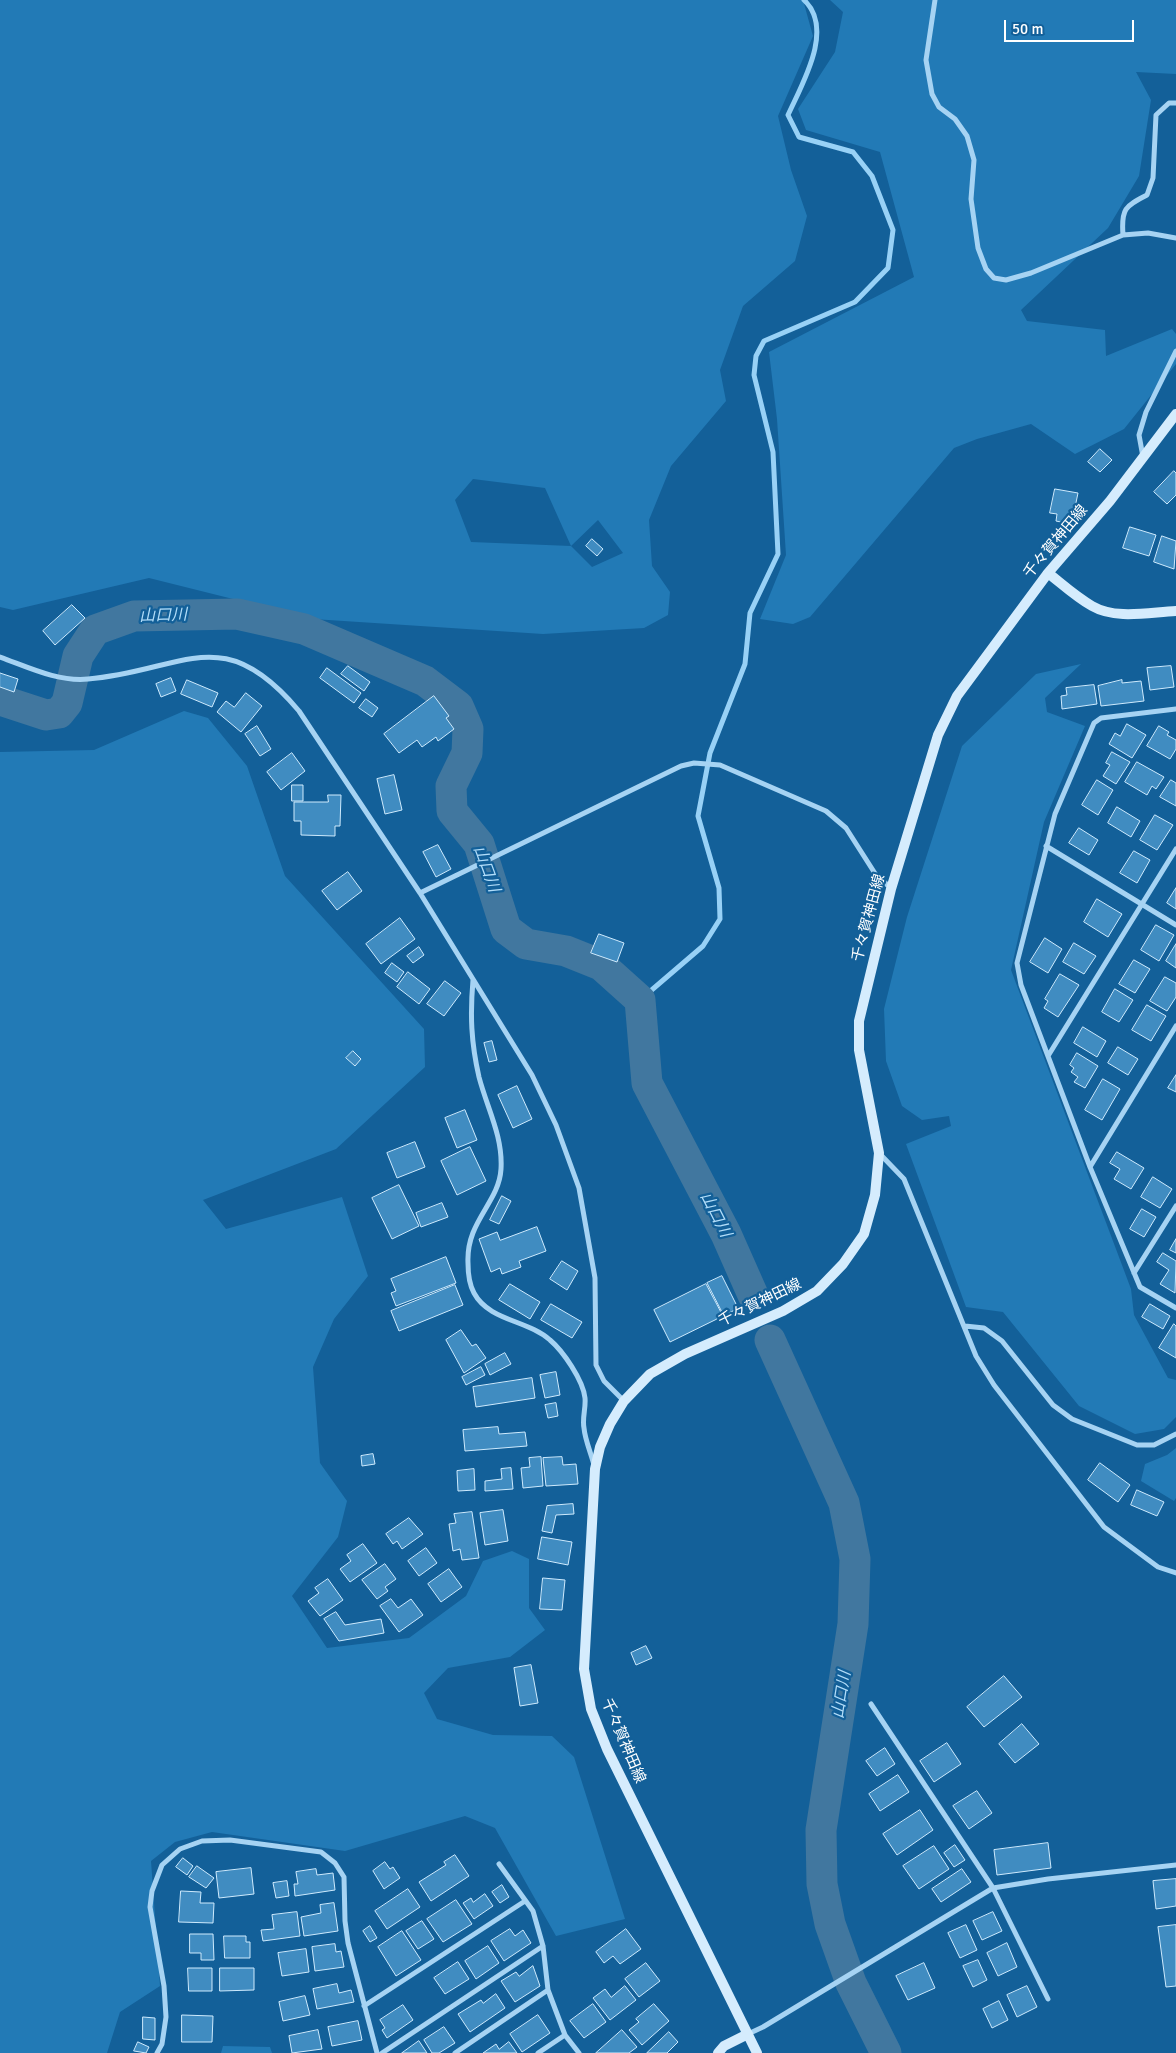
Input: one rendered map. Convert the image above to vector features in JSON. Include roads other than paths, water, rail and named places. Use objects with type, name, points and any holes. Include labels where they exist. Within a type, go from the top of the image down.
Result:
[{"type":"main road","name":"千々賀神田線","points":[[757,2053],[607,1749],[591,1709],[584,1669],[584,1638],[595,1469],[603,1440],[624,1401],[650,1374],[685,1354],[783,1311],[818,1291],[843,1264],[864,1234],[875,1195],[879,1153],[860,1050],[859,1021],[891,889],[938,735],[957,696],[1048,573],[1110,501],[1176,414]]},
{"type":"main road","points":[[1048,573],[1092,606],[1106,611],[1122,614],[1176,611]]},
{"type":"main road","points":[[718,2053],[724,2046],[748,2034]]},
{"type":"street","points":[[935,0],[926,60],[932,94],[939,107],[955,119],[967,136],[974,160],[971,199],[978,248],[986,269],[994,278],[1006,280],[1031,273],[1123,235],[1148,233],[1176,238]]},
{"type":"street","points":[[1123,235],[1122,217],[1129,205],[1147,195],[1153,178],[1156,115],[1169,103],[1176,103]]},
{"type":"street","points":[[1143,457],[1139,435],[1146,412],[1176,352]]},
{"type":"street","points":[[0,657],[52,676],[86,679],[120,674],[199,656],[226,657],[255,669],[282,691],[299,711],[420,893],[532,1075],[556,1125],[580,1188],[595,1278],[596,1365],[604,1381],[624,1401]]},
{"type":"street","points":[[1176,709],[1101,718],[1094,723],[1055,814],[1017,963],[1021,985],[1090,1167],[1140,1287],[1176,1308]]},
{"type":"street","points":[[420,893],[681,766],[694,762],[720,765],[826,811],[846,828],[876,875],[891,889]]},
{"type":"street","points":[[1046,846],[1176,925]]},
{"type":"street","points":[[1048,1056],[1176,849]]},
{"type":"street","points":[[473,979],[470,1017],[472,1043],[479,1078],[501,1144],[501,1171],[495,1192],[473,1229],[467,1251],[468,1275],[474,1293],[489,1310],[549,1339],[571,1366],[585,1397],[584,1428],[595,1469]]},
{"type":"street","points":[[1090,1167],[1176,1026]]},
{"type":"street","points":[[879,1153],[904,1179],[976,1356],[994,1385],[1104,1527],[1158,1567],[1176,1574]]},
{"type":"street","points":[[1134,1273],[1176,1206]]},
{"type":"street","points":[[965,1326],[984,1328],[1002,1341],[1054,1405],[1072,1419],[1137,1445],[1154,1445],[1176,1434]]},
{"type":"street","points":[[871,1704],[993,1888],[1048,1999]]},
{"type":"street","points":[[157,2053],[162,2044],[166,2017],[164,1986],[150,1907],[152,1891],[162,1865],[180,1849],[202,1842],[230,1840],[321,1852],[335,1863],[344,1878],[345,1921],[348,1943],[377,2053]]},
{"type":"street","points":[[500,1864],[532,1911],[543,1946],[548,1990],[565,2035],[579,2053]]},
{"type":"street","points":[[748,2034],[993,1888],[1048,1879],[1176,1865]]},
{"type":"street","points":[[364,2006],[525,1901]]},
{"type":"street","points":[[382,2053],[543,1946]]},
{"type":"street","points":[[455,2053],[548,1990]]},
{"type":"street","points":[[538,2053],[565,2035]]},
{"type":"waterway","points":[[640,1000],[703,946],[720,919],[719,888],[698,816],[710,753],[745,664],[750,613],[778,554],[773,452],[754,375],[756,356],[764,341],[855,302],[888,268],[893,230],[872,176],[853,152],[799,137],[788,115],[807,73],[816,41],[817,26],[813,12],[804,0]]},
{"type":"waterway","name":"山口川","points":[[0,700],[46,715],[59,713],[67,703],[78,656],[95,630],[134,616],[237,614],[304,629],[425,681],[458,706],[468,729],[467,753],[451,786],[452,811],[479,844],[506,929],[526,944],[566,951],[601,965],[640,1000],[647,1083],[726,1234],[753,1295]]},
{"type":"waterway","name":"山口川","points":[[770,1340],[844,1503],[855,1559],[853,1624],[821,1830],[822,1884],[830,1924],[851,1983],[886,2053]]}]
